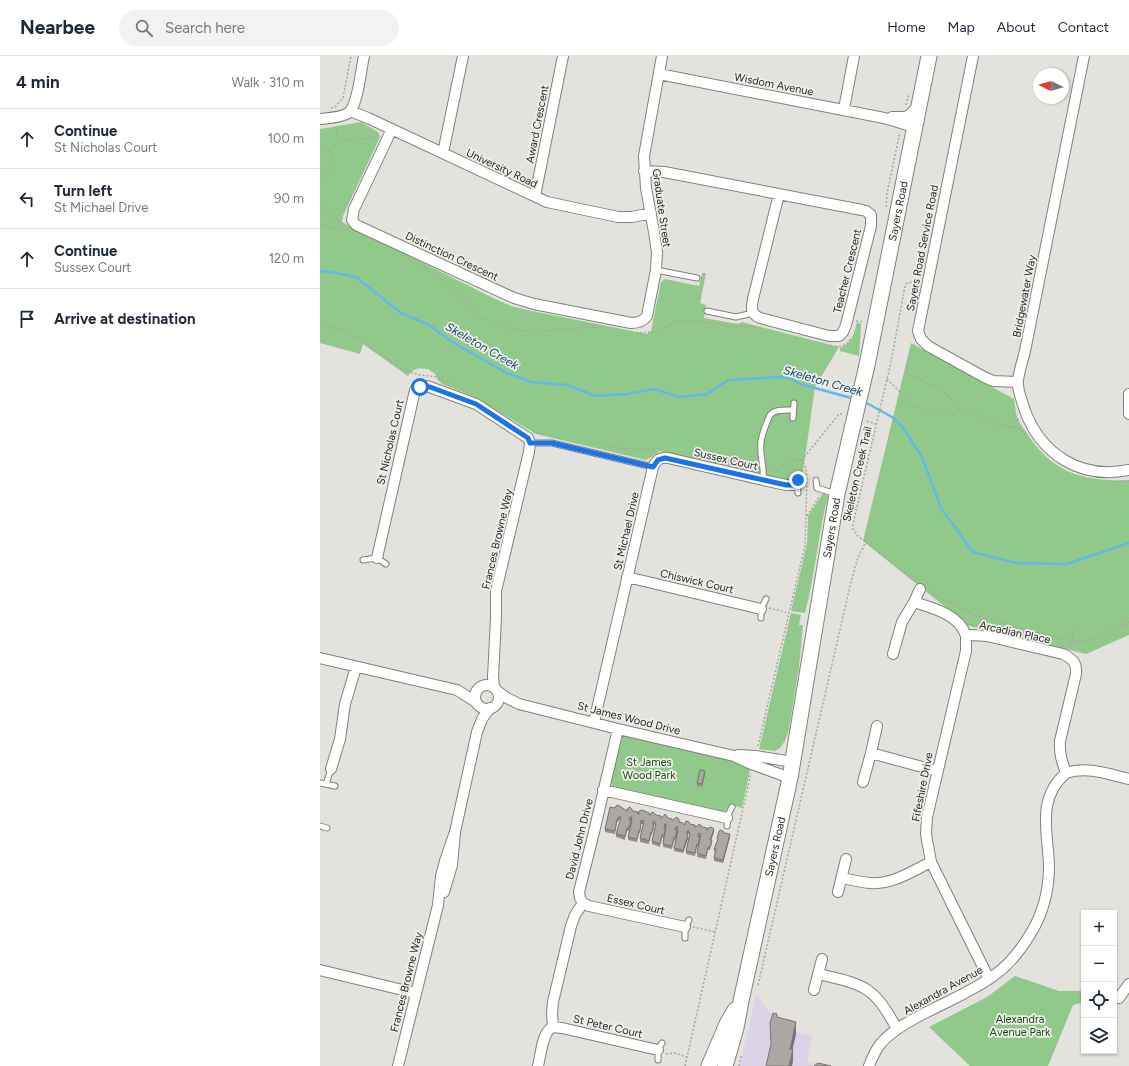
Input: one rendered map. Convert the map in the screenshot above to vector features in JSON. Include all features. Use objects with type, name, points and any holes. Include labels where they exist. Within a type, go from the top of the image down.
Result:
[{"type":"main road","name":"Sayers Road","points":[[725,1066],[736,1028],[790,778],[837,494],[857,424],[867,365],[928,56]]},
{"type":"main road","name":"Sayers Road","points":[[709,1066],[727,1024],[740,1005]]},
{"type":"street","points":[[320,119],[344,115],[350,111],[355,99],[364,56]]},
{"type":"street","points":[[443,154],[463,56]]},
{"type":"street","name":"Award Crescent","points":[[535,196],[563,56]]},
{"type":"street","name":"Graduate Street","points":[[642,321],[647,316],[656,270],[656,242],[644,171],[644,156],[662,56]]},
{"type":"street","points":[[844,109],[854,56]]},
{"type":"street","name":"Sayers Road Service Road","points":[[921,339],[918,331],[973,56]]},
{"type":"street","name":"Bridgewater Way","points":[[1017,382],[1026,346],[1084,56]]},
{"type":"street","name":"Wisdom Avenue","points":[[659,74],[844,109],[884,118],[914,127]]},
{"type":"street","name":"Wisdom Avenue","points":[[884,118],[905,118],[919,105]]},
{"type":"street","name":"University Road","points":[[350,111],[553,204],[618,217],[632,217],[651,213]]},
{"type":"street","name":"Distinction Crescent","points":[[392,129],[354,209],[352,220],[356,225],[514,298],[534,304],[631,323],[642,321]]},
{"type":"street","name":"Teacher Crescent","points":[[644,171],[664,172],[780,194],[866,211],[871,215],[871,226],[846,325],[841,335],[830,336],[760,318],[753,313]]},
{"type":"street","points":[[753,313],[751,308],[753,299],[780,194]]},
{"type":"street","points":[[921,339],[928,346],[993,381],[1017,382],[1019,392],[1034,430],[1052,451],[1064,460],[1078,467],[1095,472],[1129,470]]},
{"type":"street","name":"St Nicholas Court","points":[[377,558],[415,390],[421,386],[427,386],[476,404],[528,438],[530,443]]},
{"type":"street","points":[[1129,394],[1129,414]]},
{"type":"street","name":"Frances Browne Way","points":[[495,689],[494,665],[496,590],[530,443]]},
{"type":"street","name":"Sussex Court","points":[[653,467],[658,460],[668,458],[786,485],[798,485]]},
{"type":"street","name":"St Michael Drive","points":[[594,722],[653,467]]},
{"type":"street","name":"Chiswick Court","points":[[627,577],[761,611]]},
{"type":"street","points":[[893,654],[902,622],[921,587]]},
{"type":"street","name":"Arcadian Place","points":[[914,602],[938,610],[953,618],[965,631],[966,636],[987,636],[1063,654],[1071,659]]},
{"type":"street","name":"Fifeshire Drive","points":[[966,636],[966,651],[937,771],[927,817],[926,834],[932,862],[989,979]]},
{"type":"street","points":[[320,658],[458,690],[483,708],[491,707],[498,699],[495,689],[489,685],[458,690]]},
{"type":"street","points":[[1071,659],[1076,667],[1076,674],[1060,741],[1060,756],[1066,773],[1087,769],[1129,779]]},
{"type":"street","name":"Frances Browne Way","points":[[481,686],[490,676],[494,665]]},
{"type":"street","points":[[331,769],[340,739],[345,704],[356,667]]},
{"type":"street","points":[[477,703],[476,692],[481,686]]},
{"type":"street","name":"St James Wood Drive","points":[[495,689],[507,698],[519,704],[734,756],[790,778]]},
{"type":"street","name":"Frances Browne Way","points":[[477,703],[477,732]]},
{"type":"street","name":"St James Wood Drive","points":[[491,707],[506,704],[519,704]]},
{"type":"street","name":"Frances Browne Way","points":[[398,1066],[438,905],[441,876],[455,832],[477,732],[482,719],[491,707]]},
{"type":"street","points":[[863,782],[871,753],[876,726]]},
{"type":"street","name":"David John Drive","points":[[583,903],[578,892],[618,729]]},
{"type":"street","points":[[871,753],[937,771]]},
{"type":"street","name":"St James Wood Drive","points":[[734,756],[756,756],[793,762]]},
{"type":"street","name":"Alexandra Avenue","points":[[869,1066],[882,1043],[897,1030],[989,979],[1006,966],[1031,933],[1044,900],[1048,878],[1046,829],[1047,805],[1053,787],[1066,773]]},
{"type":"street","points":[[604,790],[727,822]]},
{"type":"street","points":[[838,892],[846,859]]},
{"type":"street","points":[[842,878],[870,883],[881,883],[896,879],[932,862]]},
{"type":"street","points":[[538,1066],[546,1033],[554,1027],[552,1013],[553,1002],[569,932],[575,915],[583,903]]},
{"type":"street","name":"Essex Court","points":[[583,903],[589,906],[686,924]]},
{"type":"street","points":[[814,990],[822,959]]},
{"type":"street","points":[[320,970],[415,993]]},
{"type":"street","points":[[818,974],[857,984],[868,990],[881,1003],[897,1030]]},
{"type":"street","points":[[1119,998],[1129,984]]},
{"type":"street","name":"St Peter Court","points":[[554,1027],[659,1051]]},
{"type":"lane","points":[[656,270],[697,278]]},
{"type":"lane","points":[[708,311],[736,317],[753,313]]},
{"type":"lane","points":[[793,418],[792,410],[794,402]]},
{"type":"lane","points":[[763,480],[764,472],[761,443],[770,415],[772,412],[777,410],[792,410]]},
{"type":"lane","points":[[530,443],[544,442],[558,444],[653,467]]},
{"type":"lane","points":[[816,480],[817,488],[837,494]]},
{"type":"lane","points":[[363,560],[377,558],[386,564]]},
{"type":"lane","points":[[761,611],[766,599]]},
{"type":"lane","points":[[326,784],[331,769]]},
{"type":"lane","points":[[320,783],[335,786]]},
{"type":"lane","points":[[727,822],[732,807]]},
{"type":"lane","points":[[320,826],[327,828]]},
{"type":"lane","points":[[685,938],[686,924]]},
{"type":"path","points":[[326,108],[335,106],[343,98],[351,56]]},
{"type":"path","points":[[330,151],[338,141],[377,137],[387,140]]},
{"type":"path","points":[[320,146],[330,151],[334,161],[334,166],[328,175],[320,177]]},
{"type":"path","points":[[320,207],[345,225]]},
{"type":"path","name":"Skeleton Creek Trail","points":[[928,282],[912,281],[907,283],[906,286],[885,389],[853,524],[855,532],[921,587],[978,616],[1078,643],[1094,639],[1129,622]]},
{"type":"path","points":[[320,324],[350,333],[404,370],[420,375],[437,377],[458,387]]},
{"type":"path","points":[[921,339],[911,351],[906,372],[942,390],[960,410]]},
{"type":"path","points":[[887,379],[914,406],[928,413],[951,413],[960,410],[972,412],[998,425],[1018,428],[1022,430],[1028,438]]},
{"type":"path","points":[[802,460],[839,414],[847,414]]},
{"type":"path","points":[[857,424],[877,422]]},
{"type":"path","points":[[1111,482],[1129,481]]},
{"type":"path","points":[[756,990],[851,582],[858,557],[866,542]]},
{"type":"path","points":[[761,611],[789,613]]},
{"type":"path","points":[[1071,659],[1074,628]]},
{"type":"path","points":[[686,924],[716,932]]},
{"type":"path","points":[[659,1051],[667,1054],[674,1053],[688,1057]]},
{"type":"path","points":[[739,1066],[742,1051]]},
{"type":"shaded area","points":[[756,995],[783,1029],[813,1036],[807,1062],[822,1066],[740,1066]]},
{"type":"green space","points":[[361,122],[378,132],[380,137],[343,216],[342,222],[493,298],[511,306],[527,310],[647,334],[651,331],[661,282],[665,279],[699,286],[702,273],[706,273],[700,303],[706,305],[704,318],[738,324],[742,322],[839,347],[815,387],[803,472],[799,472],[786,481],[660,451],[646,460],[536,434],[475,397],[442,384],[435,374],[428,369],[416,369],[408,376],[363,344],[360,354],[320,343],[320,129]]},
{"type":"green space","points":[[857,322],[861,324],[859,356],[840,351],[840,348],[847,344],[852,338]]},
{"type":"green space","points":[[911,343],[1014,399],[1018,420],[1030,438],[1050,460],[1061,468],[1086,477],[1129,480],[1129,635],[1086,654],[969,626],[863,541]]},
{"type":"green space","points":[[823,493],[828,496],[805,613],[791,611],[807,543],[808,516]]},
{"type":"green space","points":[[791,613],[801,615],[799,625],[803,625],[799,667],[789,729],[785,741],[780,748],[775,751],[759,749]]},
{"type":"green space","name":"St James Wood Park","points":[[626,735],[751,765],[742,808],[731,805],[723,813],[613,787],[610,782],[620,739]]},
{"type":"green space","name":"Alexandra Avenue Park","points":[[1015,976],[1059,991],[1081,991],[1081,1003],[1073,1005],[1048,1066],[970,1066],[929,1027],[987,997]]},
{"type":"building","points":[[700,770],[705,771],[702,784],[697,783]]},
{"type":"building","points":[[618,805],[627,811],[630,807],[633,811],[638,812],[637,813],[639,814],[639,811],[642,810],[649,813],[649,815],[653,812],[656,815],[661,816],[661,818],[665,814],[672,820],[676,817],[679,819],[679,822],[685,825],[685,822],[688,821],[690,824],[695,825],[695,827],[699,824],[708,830],[708,828],[711,827],[714,829],[710,840],[712,840],[710,847],[708,847],[706,856],[697,853],[701,834],[699,833],[698,837],[700,837],[695,853],[686,851],[690,833],[689,831],[687,831],[688,835],[683,850],[674,848],[678,827],[676,827],[675,830],[677,830],[672,846],[663,844],[665,832],[664,835],[662,835],[660,844],[652,841],[656,824],[653,821],[654,825],[649,841],[640,838],[644,821],[641,820],[640,831],[639,830],[637,839],[628,837],[632,817],[630,817],[629,820],[631,821],[625,836],[616,834],[621,817],[617,819],[615,831],[605,829],[610,807],[615,808]]},
{"type":"building","points":[[721,830],[724,833],[730,834],[723,860],[714,858],[716,849],[714,849],[719,831]]},
{"type":"building","points":[[773,1013],[777,1014],[777,1017],[796,1022],[790,1049],[793,1049],[789,1066],[766,1066],[771,1044],[770,1023]]},
{"type":"building","points":[[818,1063],[831,1066],[814,1066]]},
{"type":"waterway","name":"Skeleton Creek","points":[[320,271],[356,277],[401,313],[429,325],[452,342],[507,373],[532,382],[567,385],[596,396],[627,394],[654,389],[679,397],[707,394],[728,380],[779,377],[792,379],[800,384],[855,399]]},
{"type":"waterway","name":"Skeleton Creek","points":[[863,401],[892,417],[902,426],[922,457],[941,508],[973,552],[1016,563],[1067,564],[1129,543]]},
{"type":"route","points":[[420,387],[430,387],[476,404],[528,438],[530,443],[544,442],[568,446],[653,467],[658,460],[670,458],[786,485],[797,485],[798,480]]}]
